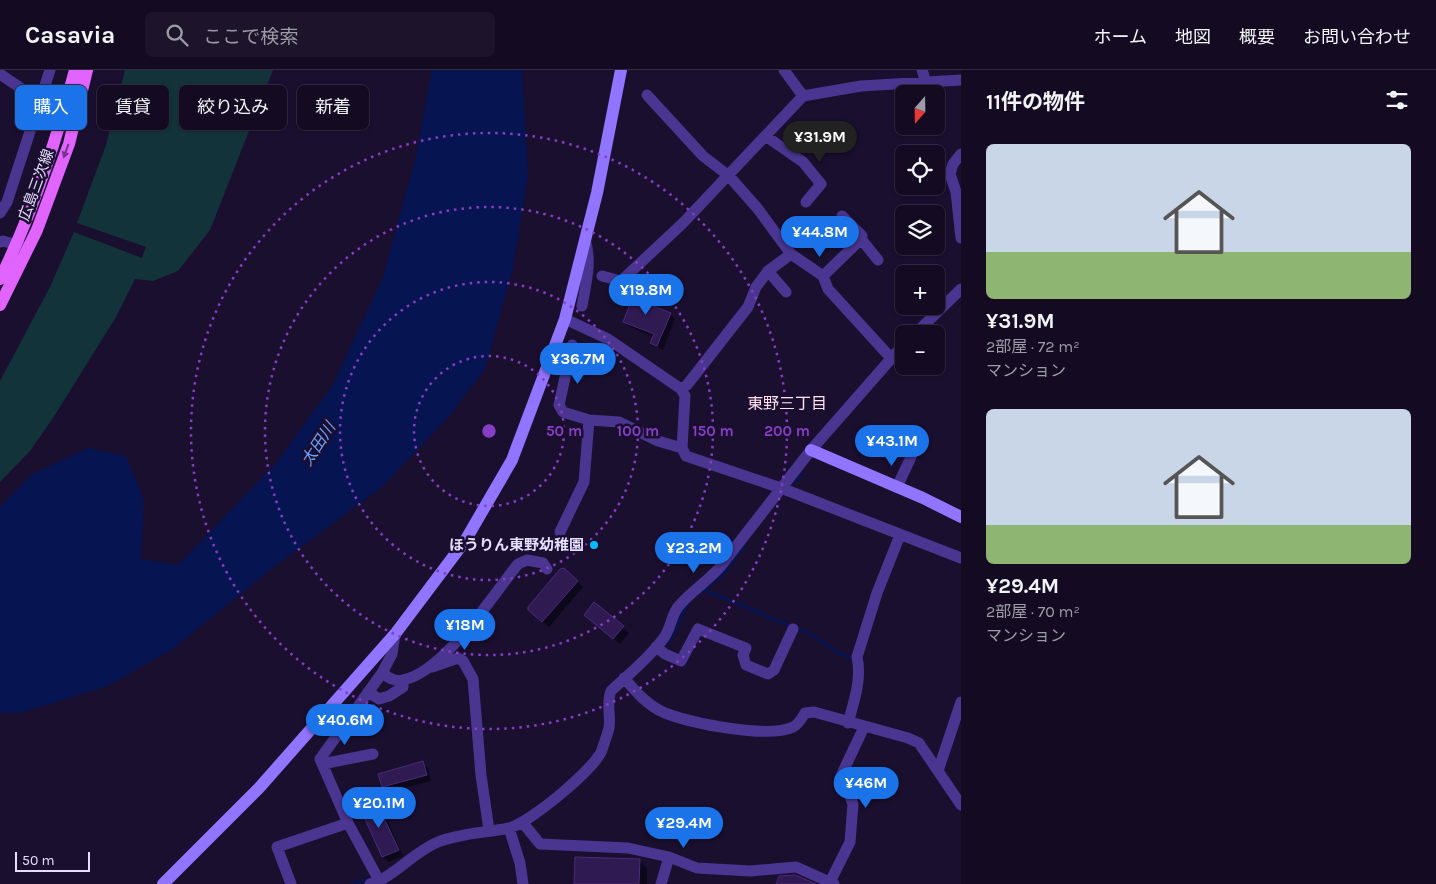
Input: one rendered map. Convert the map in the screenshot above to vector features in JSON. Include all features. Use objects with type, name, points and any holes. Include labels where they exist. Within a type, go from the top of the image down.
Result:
[{"type":"main road","name":"広島三次線","points":[[0,279],[23,246],[75,70]]},
{"type":"main road","name":"広島三次線","points":[[0,305],[23,246],[69,144],[87,70]]},
{"type":"street","points":[[46,85],[50,70]]},
{"type":"street","points":[[163,884],[258,788],[396,634],[465,541],[512,460],[554,354],[565,319],[597,193],[621,70]]},
{"type":"street","points":[[784,70],[803,96]]},
{"type":"street","points":[[922,70],[926,82]]},
{"type":"street","points":[[0,74],[16,85]]},
{"type":"street","points":[[602,276],[621,281],[729,176],[803,96],[861,86],[961,80]]},
{"type":"street","points":[[647,95],[703,156],[729,176],[758,209],[791,254],[823,276],[828,289],[890,357]]},
{"type":"street","points":[[0,213],[7,202],[31,130]]},
{"type":"street","points":[[767,137],[803,162],[821,184],[806,202]]},
{"type":"street","points":[[961,154],[953,164],[950,174],[956,192],[961,238]]},
{"type":"street","points":[[842,216],[862,236],[861,239],[878,260]]},
{"type":"street","points":[[582,306],[588,266],[588,251],[585,239]]},
{"type":"street","points":[[823,276],[861,239]]},
{"type":"street","points":[[0,242],[3,240],[23,246]]},
{"type":"street","points":[[681,389],[687,385],[748,307],[756,287],[768,271],[791,254]]},
{"type":"street","points":[[768,271],[786,292]]},
{"type":"street","points":[[924,325],[961,290]]},
{"type":"street","points":[[565,319],[608,340],[681,389],[685,396],[682,448],[686,456],[781,488],[961,558]]},
{"type":"street","points":[[560,379],[572,345]]},
{"type":"street","points":[[396,634],[392,654],[382,673],[320,759],[377,883],[431,845],[454,836],[510,828],[523,823],[584,774],[601,753],[609,727],[608,700],[611,691],[656,646],[670,628],[676,609],[691,592],[706,582],[720,567],[811,450],[895,352]]},
{"type":"street","points":[[566,366],[566,377],[559,405],[562,412],[589,420],[619,422],[658,442],[682,448]]},
{"type":"street","points":[[560,532],[584,482],[589,420]]},
{"type":"street","points":[[811,450],[961,517]]},
{"type":"street","points":[[897,487],[911,457]]},
{"type":"street","points":[[848,722],[857,691],[860,667],[858,657],[877,593],[900,535]]},
{"type":"street","points":[[425,670],[448,651],[465,632],[518,564],[527,560],[544,563],[547,569]]},
{"type":"street","points":[[656,646],[665,654],[681,661],[698,629],[746,648],[743,655],[746,664],[768,674],[774,670],[793,629]]},
{"type":"street","points":[[382,673],[392,680],[403,680],[458,658],[463,661],[474,680],[481,775],[489,830]]},
{"type":"street","points":[[624,678],[640,697],[664,712],[741,730],[766,731],[793,727],[806,713],[814,712],[919,743],[961,805]]},
{"type":"street","points":[[368,692],[379,699],[389,696],[403,687],[403,680]]},
{"type":"street","points":[[938,771],[961,702]]},
{"type":"street","points":[[523,823],[540,844],[628,848],[669,857],[696,868],[750,872],[796,868],[832,883],[850,842],[853,804],[850,796],[841,785],[840,778],[864,727]]},
{"type":"street","points":[[322,764],[373,754]]},
{"type":"street","points":[[291,884],[277,847],[348,822]]},
{"type":"street","points":[[510,828],[520,863],[523,884]]},
{"type":"street","points":[[661,884],[669,857]]},
{"type":"green space","points":[[125,70],[273,70],[267,85],[179,85],[179,130],[249,130],[210,230],[178,271],[153,281],[135,279],[116,317],[53,418],[30,451],[0,482],[0,381],[50,287],[74,232],[142,258],[146,247],[77,223],[110,130],[169,130],[169,85],[121,85]]},
{"type":"water","name":"太田川","points":[[432,70],[522,70],[528,176],[513,268],[485,369],[452,413],[382,487],[274,567],[174,648],[108,686],[20,713],[0,713],[0,507],[31,475],[87,448],[126,456],[144,500],[141,559],[178,565],[277,462],[332,386],[383,277],[416,156]]},
{"type":"building","points":[[632,281],[637,282],[633,298],[671,313],[657,346],[650,343],[654,334],[623,322],[632,299],[624,296]]},
{"type":"building","points":[[564,568],[578,581],[542,622],[528,610],[528,607],[560,569]]},
{"type":"building","points":[[594,602],[624,626],[613,639],[584,615]]},
{"type":"building","points":[[423,761],[427,775],[382,787],[378,774]]},
{"type":"building","points":[[376,801],[399,850],[382,857],[360,808]]},
{"type":"building","points":[[575,857],[640,859],[639,884],[574,884]]},
{"type":"building","points":[[795,875],[816,884],[776,884],[779,876]]},
{"type":"waterway","points":[[794,482],[802,474]]},
{"type":"waterway","points":[[699,594],[725,572],[745,544]]},
{"type":"waterway","points":[[705,590],[810,634],[839,653],[855,659]]},
{"type":"waterway","points":[[665,645],[673,636],[689,603]]},
{"type":"waterway","points":[[352,884],[369,879]]},
{"type":"place","name":"ほうりん東野幼稚園","points":[[594,545]]},
{"type":"district","name":"東野三丁目","points":[[787,403]]}]
